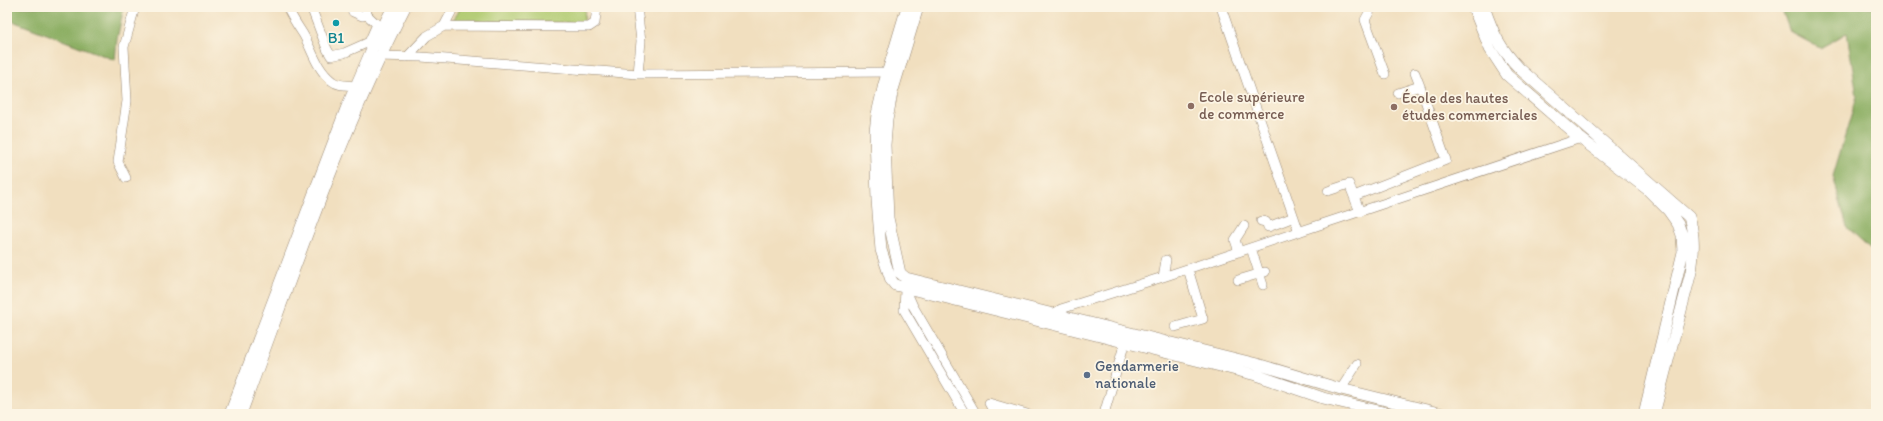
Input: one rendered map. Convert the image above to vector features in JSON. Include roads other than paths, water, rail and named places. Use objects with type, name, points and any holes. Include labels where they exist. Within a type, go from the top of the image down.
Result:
[{"type":"main road","points":[[241,414],[375,56],[379,26],[393,7]]},
{"type":"main road","points":[[230,414],[295,238],[356,86],[406,7]]},
{"type":"main road","points":[[907,7],[893,72],[885,145],[888,218],[896,261],[905,283],[1043,321],[1256,375],[1323,398],[1391,414]]},
{"type":"main road","points":[[893,72],[918,7]]},
{"type":"main road","points":[[1473,7],[1490,49],[1507,75],[1581,138],[1647,189],[1668,210],[1678,224],[1682,235],[1683,252],[1644,414]]},
{"type":"main road","points":[[1484,7],[1495,37],[1505,53],[1520,69],[1689,216],[1694,232],[1695,249],[1691,272],[1654,414]]},
{"type":"main road","points":[[905,283],[1053,313],[1257,364],[1341,389],[1443,414]]},
{"type":"street","points":[[126,178],[118,162],[127,101],[124,47],[135,7]]},
{"type":"street","points":[[287,7],[303,34],[314,59],[332,81],[340,85],[356,86]]},
{"type":"street","points":[[311,7],[331,56],[344,54],[369,42],[379,26],[367,11],[362,16],[353,12],[351,7]]},
{"type":"street","points":[[444,26],[454,7]]},
{"type":"street","points":[[407,57],[427,36],[444,26],[590,27],[594,23],[597,7]]},
{"type":"street","points":[[637,7],[641,41],[638,74]]},
{"type":"street","points":[[1221,7],[1299,232]]},
{"type":"street","points":[[1372,7],[1365,20],[1385,74]]},
{"type":"street","points":[[375,56],[638,74],[893,72]]},
{"type":"street","points":[[1354,196],[1446,160],[1415,73]]},
{"type":"street","points":[[1398,93],[1420,86]]},
{"type":"street","points":[[1043,321],[1061,309],[1188,269],[1581,138]]},
{"type":"street","points":[[1328,191],[1349,184],[1360,212]]},
{"type":"street","points":[[1261,221],[1266,222],[1268,227],[1294,217]]},
{"type":"street","points":[[1239,252],[1235,240],[1244,226]]},
{"type":"street","points":[[1251,248],[1262,273],[1262,285]]},
{"type":"street","points":[[1163,277],[1166,260]]},
{"type":"street","points":[[1176,327],[1203,319],[1188,269]]},
{"type":"street","points":[[1238,280],[1262,273]]},
{"type":"street","points":[[905,283],[904,310],[965,414]]},
{"type":"street","points":[[905,283],[913,306],[976,414]]},
{"type":"street","points":[[1104,414],[1120,372],[1125,342]]},
{"type":"street","points":[[1341,389],[1357,364]]},
{"type":"street","points":[[995,414],[988,403],[1027,414]]},
{"type":"place","name":"B1","points":[[336,23]]},
{"type":"place","name":"Ecole supérieure de commerce","points":[[1191,106]]},
{"type":"place","name":"École des hautes études commerciales","points":[[1394,107]]},
{"type":"place","name":"Gendarmerie nationale","points":[[1087,375]]}]
